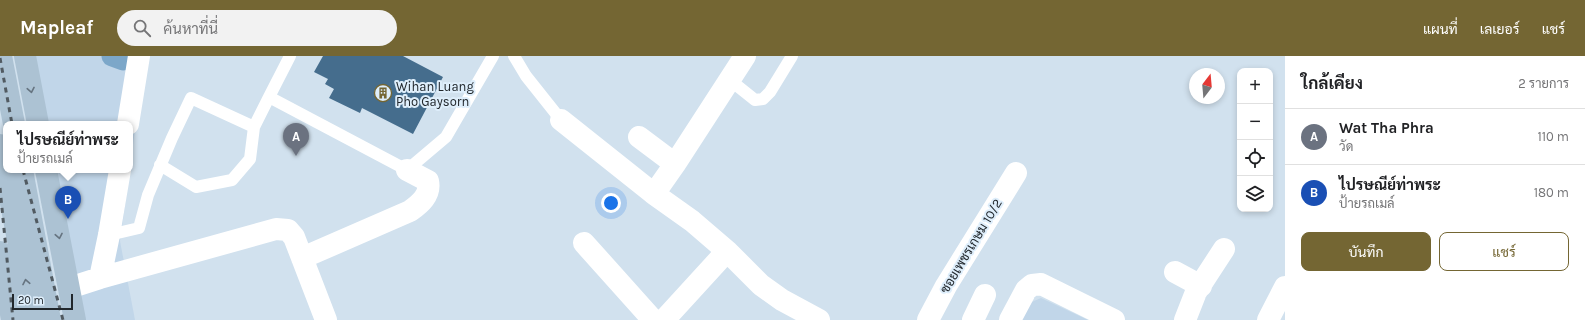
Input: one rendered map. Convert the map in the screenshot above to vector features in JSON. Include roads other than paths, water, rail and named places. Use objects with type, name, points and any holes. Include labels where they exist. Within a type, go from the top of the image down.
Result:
[{"type":"main road","points":[[1,56],[13,121]]},
{"type":"main road","points":[[25,56],[37,121]]},
{"type":"main road","points":[[0,145],[3,161]]},
{"type":"main road","points":[[5,173],[33,320]]},
{"type":"main road","points":[[23,173],[50,320]]},
{"type":"main road","points":[[47,173],[75,320]]},
{"type":"main road","points":[[0,252],[12,320]]},
{"type":"street","points":[[128,121],[139,56]]},
{"type":"street","points":[[654,194],[745,56]]},
{"type":"street","points":[[561,120],[654,194],[692,221],[727,251],[761,285],[782,300],[819,320]]},
{"type":"street","points":[[639,137],[675,164]]},
{"type":"street","points":[[302,258],[410,211],[418,205],[427,193],[429,187],[428,181],[407,170]]},
{"type":"street","points":[[100,278],[119,173]]},
{"type":"street","name":"ซอยเพชรเกษม 10/2","points":[[928,320],[946,286],[1016,173]]},
{"type":"street","points":[[69,288],[276,229],[288,230],[294,237],[326,320]]},
{"type":"street","points":[[584,243],[653,320]]},
{"type":"street","points":[[1185,320],[1196,292],[1224,249]]},
{"type":"street","points":[[664,320],[727,251]]},
{"type":"street","points":[[1175,272],[1201,286]]},
{"type":"street","points":[[1010,320],[1026,290],[1032,285],[1041,284],[1114,320]]},
{"type":"street","points":[[1268,320],[1285,287]]},
{"type":"street","points":[[973,320],[985,295]]},
{"type":"lane","points":[[160,165],[196,187],[232,180],[250,159],[254,127],[290,56]]},
{"type":"lane","points":[[268,97],[407,170],[446,137],[493,56]]},
{"type":"lane","points":[[514,56],[526,76],[561,120]]},
{"type":"lane","points":[[730,80],[755,100],[763,99],[770,92],[792,56]]},
{"type":"lane","points":[[109,235],[139,228],[148,195],[160,165],[191,98],[254,127]]},
{"type":"waterway","points":[[112,56],[123,60]]},
{"type":"railway","points":[[0,58],[11,121]]},
{"type":"railway","points":[[24,173],[63,320]]},
{"type":"railway","points":[[0,188],[13,320]]},
{"type":"place","name":"Wihan Luang Pho Gaysorn","points":[[383,93]]},
{"type":"place","name":"Wat Tha Phra","points":[[296,156]]},
{"type":"place","name":"ไปรษณีย์ท่าพระ","points":[[68,219]]}]
